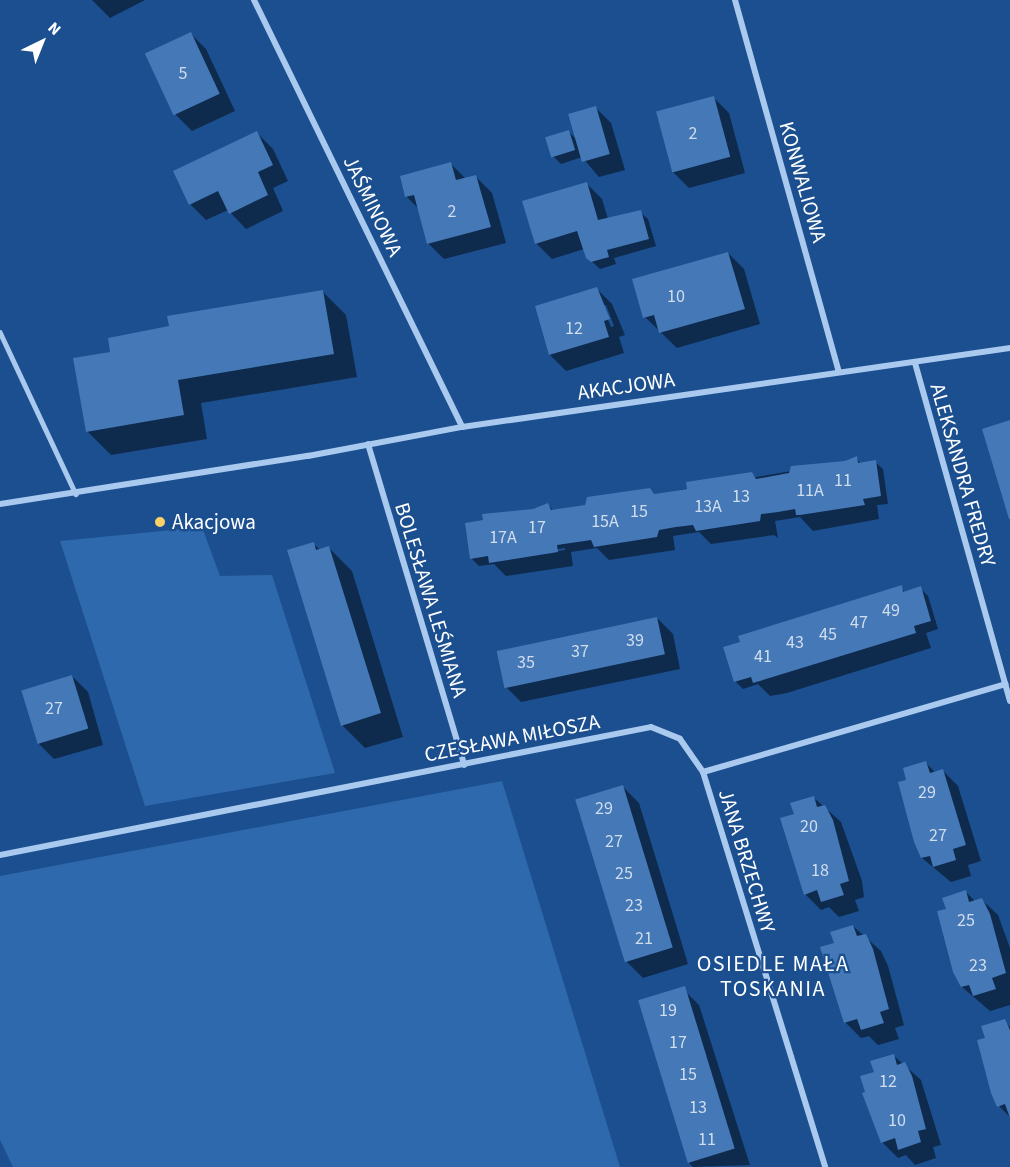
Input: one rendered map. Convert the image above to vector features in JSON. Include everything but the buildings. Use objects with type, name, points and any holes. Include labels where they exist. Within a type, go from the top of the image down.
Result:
[{"type":"street","name":"JAŚMINOWA","points":[[254,0],[462,427]]},
{"type":"street","name":"KONWALIOWA","points":[[735,0],[839,372]]},
{"type":"street","name":"AKACJOWA","points":[[0,504],[76,494],[462,427],[1010,348]]},
{"type":"street","name":"ALEKSANDRA FREDRY","points":[[915,363],[1010,701]]},
{"type":"street","name":"BOLESŁAWA LEŚMIANA","points":[[368,444],[464,765]]},
{"type":"street","points":[[703,772],[1005,684]]},
{"type":"street","name":"CZESŁAWA MIŁOSZA","points":[[0,855],[651,727],[680,739],[703,772]]},
{"type":"street","name":"JANA BRZECHWY","points":[[703,772],[825,1167]]},
{"type":"lane","points":[[0,332],[76,494]]},
{"type":"shaded area","points":[[202,527],[220,576],[272,575],[335,773],[145,806],[60,541]]},
{"type":"shaded area","points":[[502,781],[620,1167],[13,1167],[0,1140],[0,876]]},
{"type":"place","name":"Akacjowa","points":[[160,522]]},
{"type":"district","name":"OSIEDLE MAŁA TOSKANIA","points":[[773,976]]}]
